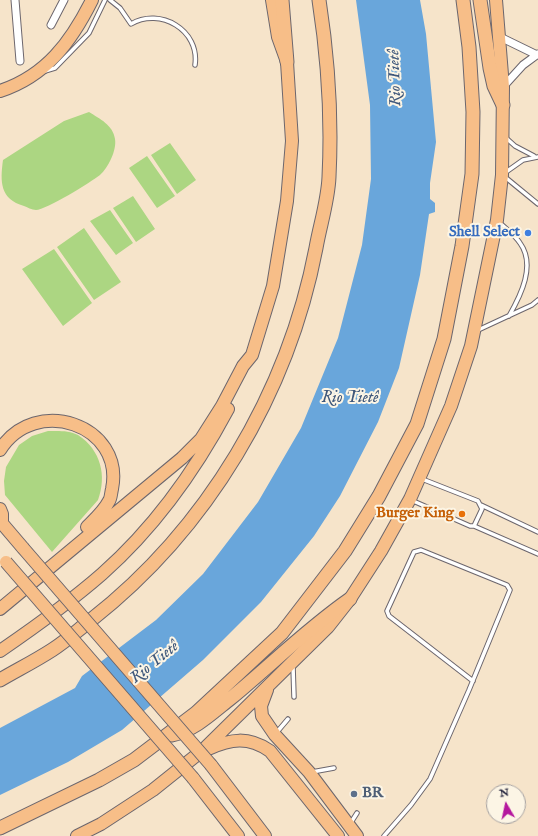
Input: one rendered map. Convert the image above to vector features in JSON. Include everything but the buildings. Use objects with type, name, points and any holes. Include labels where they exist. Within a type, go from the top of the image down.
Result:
[{"type":"highway","points":[[282,0],[287,62]]},
{"type":"highway","points":[[0,680],[54,649],[109,606],[176,541],[234,461],[278,376],[309,283],[329,179],[330,113],[326,48],[319,0]]},
{"type":"highway","points":[[0,828],[100,780],[134,760],[196,713],[282,633],[345,551],[379,496],[417,424],[444,339],[462,246],[472,174],[473,112],[468,47],[462,0]]},
{"type":"highway","points":[[480,0],[490,68],[494,86],[503,105]]},
{"type":"highway","points":[[164,737],[184,732],[197,725],[256,678],[331,612],[350,599]]},
{"type":"main road","points":[[0,91],[18,85],[36,74],[63,47],[92,0]]},
{"type":"main road","points":[[0,651],[103,573],[151,525],[185,481],[210,444],[234,399],[252,355],[273,286],[287,201],[292,141],[287,62],[278,37],[272,0]]},
{"type":"main road","points":[[78,836],[101,824],[153,790],[203,750],[328,627],[350,599],[381,551],[410,499],[451,406],[475,331],[497,220],[502,175],[503,87],[496,0]]},
{"type":"main road","points":[[2,606],[182,458],[201,438],[222,406],[243,366],[252,355]]},
{"type":"main road","points":[[0,450],[5,442],[19,429],[36,422],[59,420],[76,424],[92,435],[104,446],[113,471],[114,480],[109,501],[98,516],[67,546],[64,555]]},
{"type":"main road","points":[[0,508],[2,514],[1,522],[211,765],[261,831],[273,836]]},
{"type":"main road","points":[[3,559],[193,778],[238,836]]},
{"type":"main road","points":[[269,686],[261,706],[262,716],[275,735],[309,772],[357,836]]},
{"type":"main road","points":[[203,750],[235,740],[247,740],[259,744],[270,751],[338,836]]},
{"type":"street","points":[[15,0],[20,61]]},
{"type":"street","points":[[51,24],[64,0]]},
{"type":"street","points":[[500,37],[537,54],[523,65],[503,87]]},
{"type":"lane","points":[[36,74],[55,68],[76,48],[89,33],[105,0]]},
{"type":"lane","points":[[110,0],[120,8],[131,24],[138,20],[149,18],[162,18],[175,22],[187,34],[195,48],[195,65]]},
{"type":"lane","points":[[502,133],[515,146],[536,156]]},
{"type":"lane","points":[[536,156],[520,162],[502,175],[538,204]]},
{"type":"lane","points":[[497,220],[520,242],[527,260],[525,278],[520,296],[509,316]]},
{"type":"lane","points":[[475,331],[509,316],[538,300]]},
{"type":"lane","points":[[420,478],[478,501],[481,505],[538,532]]},
{"type":"lane","points":[[410,499],[538,554]]},
{"type":"lane","points":[[474,526],[482,509],[481,505]]},
{"type":"lane","points":[[385,835],[412,804],[430,779],[473,681],[510,590],[509,587],[421,550],[416,550],[407,565],[387,611],[390,616],[473,681]]},
{"type":"lane","points":[[293,662],[294,697]]},
{"type":"lane","points":[[275,735],[288,719]]},
{"type":"lane","points":[[309,772],[334,768]]},
{"type":"lane","points":[[349,825],[357,813]]},
{"type":"green space","points":[[89,112],[109,126],[114,134],[115,148],[109,163],[103,172],[95,179],[49,206],[41,209],[33,210],[10,199],[3,189],[3,160],[64,121]]},
{"type":"green space","points":[[170,143],[196,180],[177,194],[151,155]]},
{"type":"green space","points":[[147,156],[175,196],[157,208],[129,168]]},
{"type":"green space","points":[[133,196],[155,229],[136,242],[113,208]]},
{"type":"green space","points":[[110,210],[133,243],[116,255],[90,221]]},
{"type":"green space","points":[[84,228],[121,282],[94,300],[57,247]]},
{"type":"green space","points":[[54,249],[92,303],[63,326],[22,269]]},
{"type":"green space","points":[[48,431],[74,433],[86,441],[97,456],[102,473],[101,491],[98,500],[52,552],[5,495],[4,481],[6,467],[19,445],[32,436]]},
{"type":"water","name":"Rio Tietê","points":[[356,0],[420,0],[426,34],[436,142],[430,183],[430,199],[435,203],[435,212],[429,214],[420,275],[399,368],[378,422],[340,496],[314,536],[261,602],[203,660],[122,730],[68,762],[0,795],[0,728],[75,688],[82,676],[156,620],[203,574],[258,502],[301,428],[338,338],[362,245],[371,179],[370,105]]},
{"type":"place","name":"Shell Select","points":[[528,233]]},
{"type":"place","name":"Burger King","points":[[462,514]]},
{"type":"place","name":"BR","points":[[354,794]]}]
